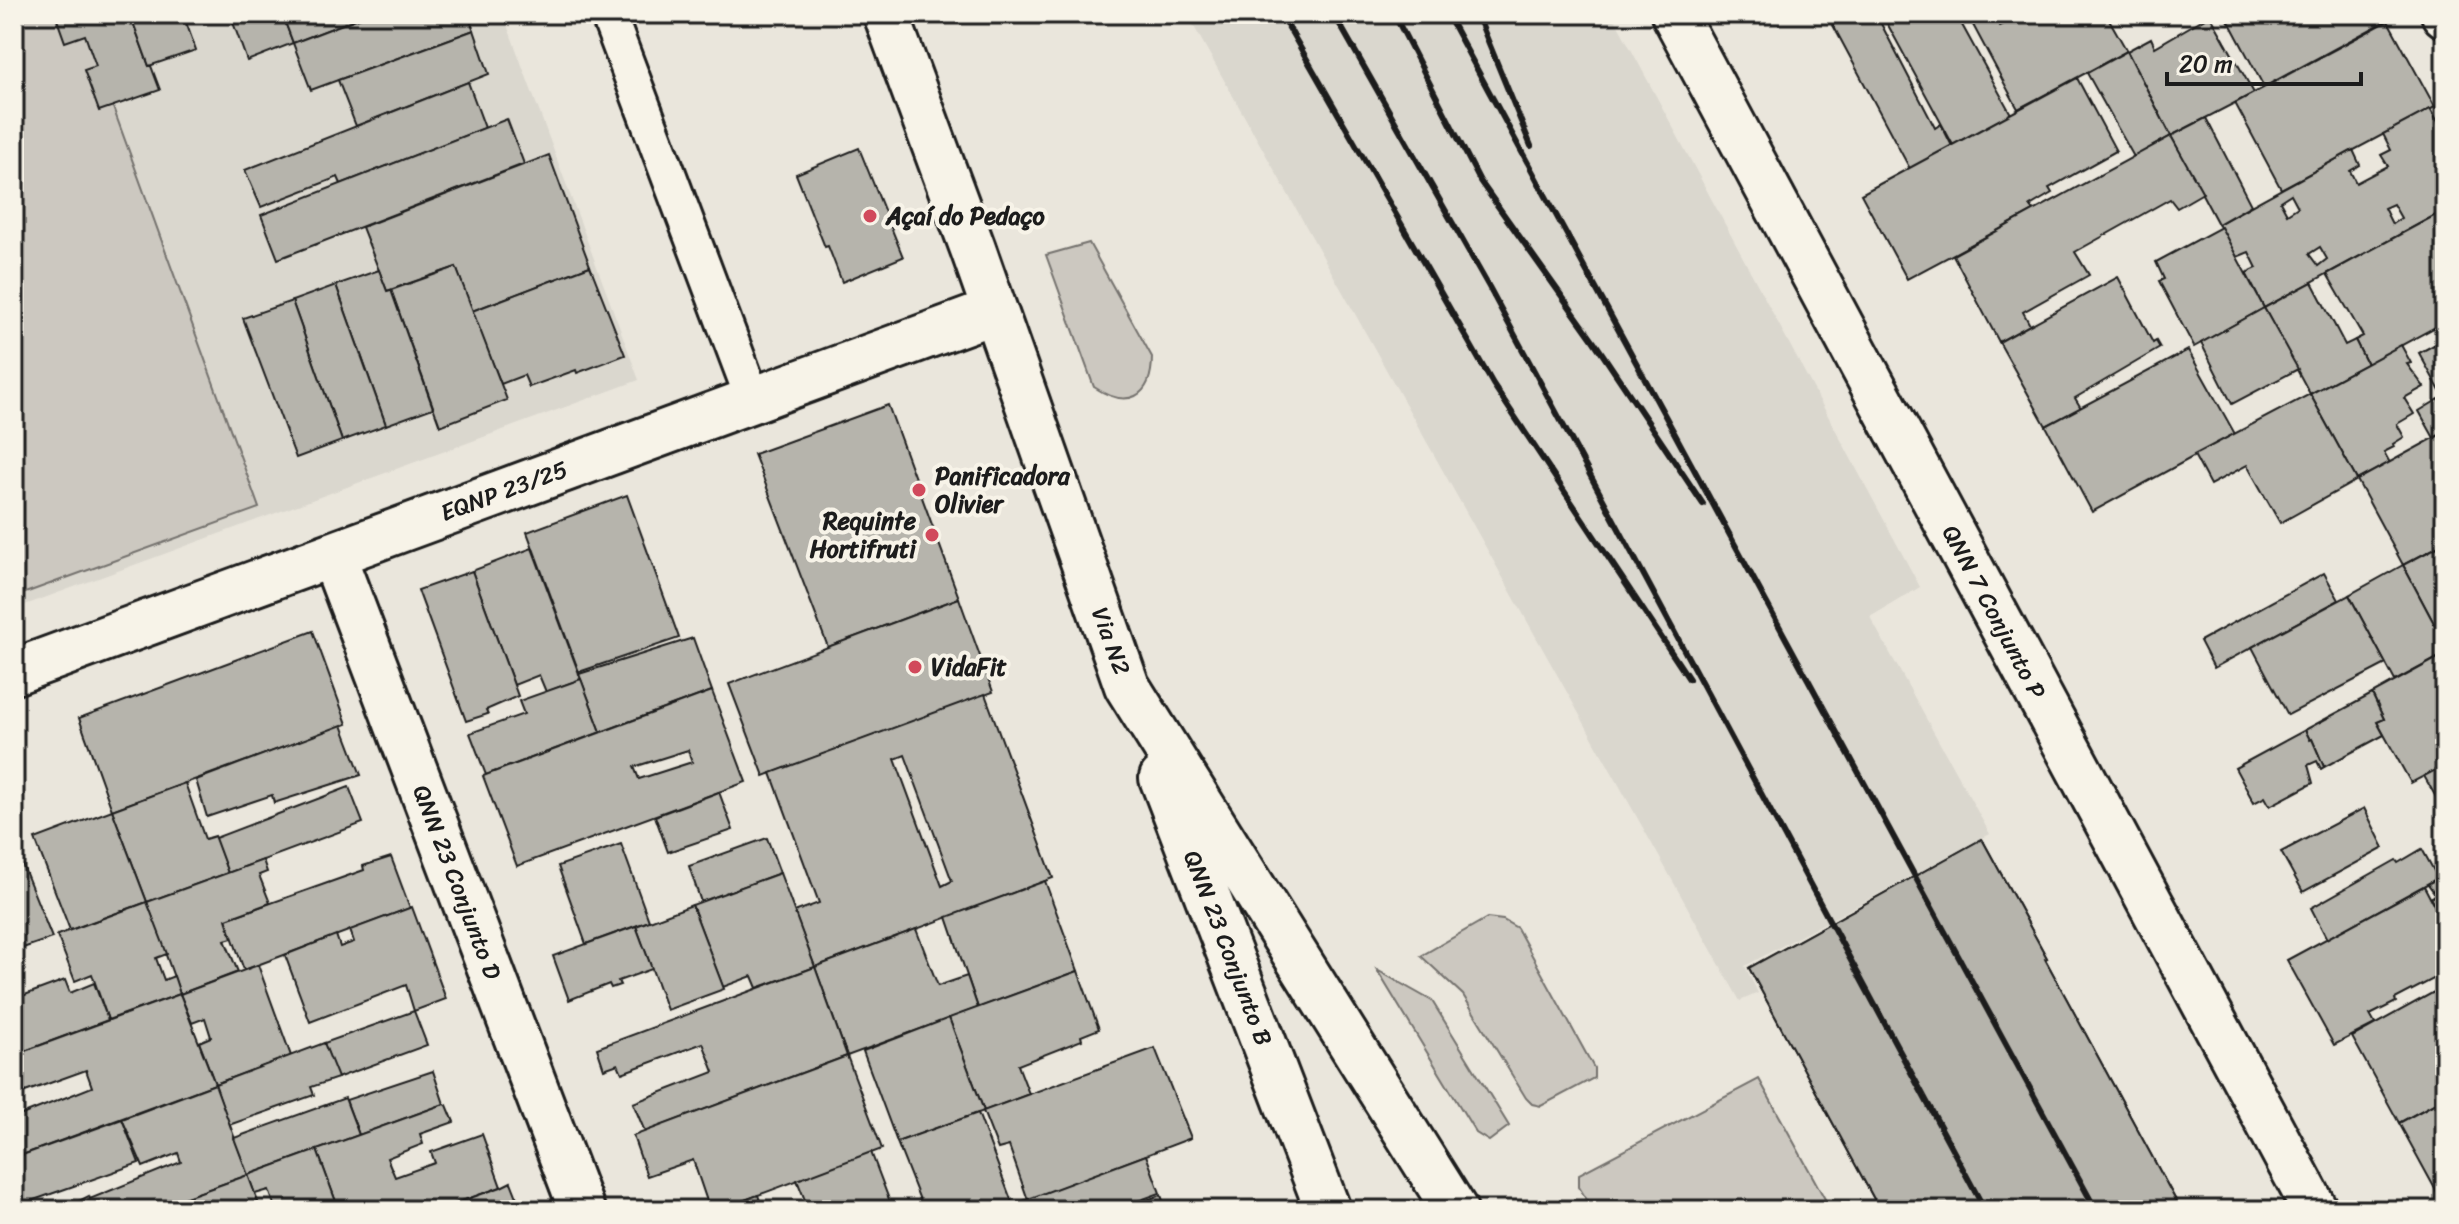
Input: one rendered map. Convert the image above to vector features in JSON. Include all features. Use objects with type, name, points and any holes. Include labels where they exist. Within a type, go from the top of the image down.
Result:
[{"type":"street","name":"Via N2","points":[[886,14],[1127,686],[1455,1210]]},
{"type":"street","name":"QNN 7 Conjunto P","points":[[1674,14],[2315,1210]]},
{"type":"street","name":"EQNP 23/25","points":[[14,672],[994,311]]},
{"type":"street","name":"QNN 23 Conjunto D","points":[[333,555],[582,1210]]},
{"type":"street","name":"QNN 23 Conjunto B","points":[[1127,686],[1328,1210]]},
{"type":"lane","points":[[608,14],[753,399]]},
{"type":"shaded area","points":[[14,14],[503,14],[639,380],[14,609]]},
{"type":"shaded area","points":[[14,14],[79,14],[259,508],[14,597]]},
{"type":"shaded area","points":[[1187,14],[1612,14],[1920,587],[1870,617],[1990,834],[1745,966],[1758,993],[1740,1001]]},
{"type":"shaded area","points":[[1089,243],[1152,357],[1148,382],[1135,396],[1117,398],[1094,387],[1046,255]]},
{"type":"shaded area","points":[[1487,918],[1503,920],[1517,928],[1594,1068],[1594,1078],[1541,1106],[1532,1104],[1526,1098],[1463,995],[1421,956]]},
{"type":"shaded area","points":[[1377,970],[1432,1001],[1509,1126],[1489,1141],[1476,1133]]},
{"type":"shaded area","points":[[1759,1079],[1831,1210],[1593,1210],[1579,1187],[1579,1174]]},
{"type":"building","points":[[55,14],[130,14],[160,90],[99,111],[84,70],[96,66],[85,35],[65,42]]},
{"type":"building","points":[[130,14],[183,14],[196,50],[149,66]]},
{"type":"building","points":[[230,14],[282,14],[293,43],[247,61]]},
{"type":"building","points":[[282,14],[369,14],[293,43]]},
{"type":"building","points":[[369,14],[467,14],[474,30],[311,90],[293,43]]},
{"type":"building","points":[[1827,14],[1876,14],[1935,128],[1941,124],[1952,146],[1910,169]]},
{"type":"building","points":[[1882,14],[1956,14],[2011,114],[1953,145]]},
{"type":"building","points":[[2025,14],[2106,14],[2127,51],[2018,109],[1973,25],[1994,15],[2000,26]]},
{"type":"building","points":[[2225,14],[2399,14],[2264,87]]},
{"type":"building","points":[[2210,15],[2254,93],[2171,136],[2127,51],[2151,38],[2155,47]]},
{"type":"building","points":[[2388,21],[2435,107],[2281,189],[2235,103]]},
{"type":"building","points":[[474,30],[489,74],[356,126],[338,80]]},
{"type":"building","points":[[2127,51],[2171,136],[2134,157],[2087,73]]},
{"type":"building","points":[[2077,78],[2116,151],[2049,188],[2052,193],[2030,206],[2034,211],[1907,279],[1861,194]]},
{"type":"building","points":[[468,82],[485,128],[341,184],[338,177],[261,207],[245,170]]},
{"type":"building","points":[[2430,109],[2445,135],[2445,210],[2264,308],[2246,273],[2257,268],[2249,252],[2237,257],[2218,224],[2353,150],[2360,165],[2350,171],[2356,183],[2388,166],[2381,155],[2391,150],[2383,134]],"holes":[[[2291,194],[2298,207],[2287,214],[2280,201]],[[2393,204],[2401,218],[2392,224],[2384,208]],[[2320,247],[2327,259],[2318,266],[2309,254]]]},
{"type":"building","points":[[2206,118],[2251,205],[2218,224],[2171,136]]},
{"type":"building","points":[[507,119],[524,164],[278,259],[261,215]]},
{"type":"building","points":[[2171,136],[2203,193],[2177,208],[2170,199],[2075,252],[2089,275],[2023,312],[2030,325],[1999,342],[1953,255]]},
{"type":"building","name":"Açaí do Pedaço","points":[[859,148],[903,257],[842,282],[796,174]]},
{"type":"building","points":[[549,155],[590,266],[472,311],[456,267],[387,291],[362,227]]},
{"type":"building","points":[[2445,210],[2445,322],[2367,364],[2355,340],[2363,336],[2327,274]]},
{"type":"building","points":[[2221,227],[2264,308],[2194,347],[2159,281],[2164,279],[2156,262]]},
{"type":"building","points":[[590,266],[625,355],[529,387],[524,375],[501,384],[472,311]]},
{"type":"building","points":[[456,267],[507,400],[440,426],[391,290]]},
{"type":"building","points":[[379,270],[387,291],[391,290],[433,408],[386,425],[336,285]]},
{"type":"building","points":[[2118,277],[2153,343],[2156,341],[2160,348],[2075,398],[2081,408],[2046,426],[1999,342]]},
{"type":"building","points":[[2312,282],[2345,345],[2355,340],[2367,364],[2310,394],[2264,308]]},
{"type":"building","points":[[336,285],[386,425],[342,441],[292,301]]},
{"type":"building","points":[[292,301],[342,441],[296,458],[243,318]]},
{"type":"building","points":[[2264,308],[2298,369],[2232,404],[2201,343]]},
{"type":"building","points":[[2445,339],[2445,400],[2419,353]]},
{"type":"building","points":[[2401,345],[2411,363],[2407,364],[2424,387],[2404,398],[2414,414],[2397,424],[2404,437],[2384,452],[2390,463],[2357,480],[2310,394]]},
{"type":"building","points":[[2188,350],[2235,434],[2092,512],[2046,426]]},
{"type":"building","points":[[2310,394],[2357,480],[2280,523],[2247,465],[2210,485],[2194,455]]},
{"type":"building","points":[[2439,399],[2441,404],[2445,402],[2445,432],[2434,438],[2419,411]]},
{"type":"building","points":[[888,405],[959,598],[828,647],[754,454]]},
{"type":"building","points":[[2445,432],[2445,543],[2403,565],[2357,480]]},
{"type":"building","points":[[627,495],[679,638],[579,672],[527,532]]},
{"type":"building","points":[[2445,543],[2445,644],[2403,565]]},
{"type":"building","points":[[532,548],[581,679],[546,692],[539,675],[514,685],[472,571]]},
{"type":"building","points":[[2403,565],[2445,644],[2445,654],[2395,681],[2349,595]]},
{"type":"building","points":[[472,571],[518,696],[486,710],[488,714],[466,721],[418,590]]},
{"type":"building","points":[[2324,573],[2339,600],[2214,668],[2200,641]]},
{"type":"building","points":[[2349,595],[2386,664],[2288,715],[2252,647]]},
{"type":"building","points":[[959,598],[993,692],[764,776],[729,684]]},
{"type":"building","points":[[313,631],[347,724],[112,810],[79,718]]},
{"type":"building","points":[[693,638],[712,691],[601,732],[579,674]]},
{"type":"building","points":[[2445,654],[2445,765],[2411,783],[2377,722],[2384,719],[2372,694]]},
{"type":"building","points":[[581,679],[601,732],[486,775],[470,733],[524,714],[519,701]]},
{"type":"building","points":[[712,691],[746,782],[517,866],[483,776]],"holes":[[[688,750],[692,762],[639,779],[634,767]]]},
{"type":"building","points":[[985,694],[1053,878],[815,967],[794,912],[819,903],[771,773]],"holes":[[[905,755],[952,881],[942,886],[895,759]]]},
{"type":"building","points":[[2372,694],[2384,719],[2377,722],[2384,735],[2324,767],[2305,730]]},
{"type":"building","points":[[342,725],[361,775],[274,803],[272,795],[207,817],[196,780]]},
{"type":"building","points":[[2305,730],[2324,767],[2321,769],[2317,761],[2308,765],[2313,783],[2270,806],[2265,797],[2254,803],[2235,768]]},
{"type":"building","points":[[2445,765],[2445,813],[2424,776]]},
{"type":"building","points":[[185,783],[205,839],[215,836],[228,873],[147,902],[112,810]]},
{"type":"building","points":[[349,787],[363,823],[228,873],[215,838]]},
{"type":"building","points":[[719,792],[733,830],[668,852],[655,816]]},
{"type":"building","points":[[2364,808],[2384,848],[2303,892],[2281,852]]},
{"type":"building","points":[[112,810],[147,902],[70,930],[35,839]]},
{"type":"building","points":[[767,838],[780,873],[701,902],[689,866]]},
{"type":"building","points":[[1982,839],[2181,1210],[1880,1210],[1749,968]]},
{"type":"building","points":[[1982,839],[2181,1210],[1880,1210],[1749,968]]},
{"type":"building","points":[[621,844],[649,921],[586,944],[558,866]]},
{"type":"building","points":[[2422,849],[2438,878],[2327,939],[2311,908],[2396,860],[2398,863]]},
{"type":"building","points":[[19,856],[52,938],[14,951],[14,907],[17,906],[14,898],[14,858]]},
{"type":"building","points":[[391,857],[410,908],[244,970],[226,919],[364,870],[363,866]]},
{"type":"building","points":[[263,860],[267,872],[259,875],[270,903],[226,919],[232,938],[225,940],[238,972],[180,994],[147,902]]},
{"type":"building","points":[[780,873],[815,967],[757,988],[752,976],[723,987],[692,905]]},
{"type":"building","points":[[2445,874],[2445,926],[2430,898],[2436,895],[2428,884]]},
{"type":"building","points":[[1045,881],[1078,971],[978,1008],[947,917]]},
{"type":"building","points":[[2424,886],[2445,926],[2445,973],[2370,1015],[2375,1024],[2334,1045],[2287,960]]},
{"type":"building","points":[[147,902],[167,954],[156,958],[164,980],[174,976],[180,994],[108,1020],[92,974],[75,981],[57,935]]},
{"type":"building","points":[[692,905],[724,989],[667,1010],[636,926]]},
{"type":"building","points":[[412,907],[446,999],[414,1011],[406,985],[310,1022],[285,955],[336,935],[340,947],[354,942],[350,930]]},
{"type":"building","points":[[636,926],[652,969],[618,981],[620,985],[611,988],[609,984],[569,1000],[553,956]]},
{"type":"building","points":[[916,929],[938,986],[967,976],[978,1008],[847,1056],[815,967]]},
{"type":"building","points":[[258,965],[291,1056],[215,1084],[199,1042],[211,1037],[205,1018],[192,1023],[180,994]]},
{"type":"building","points":[[815,967],[847,1056],[645,1132],[633,1103],[714,1072],[703,1043],[622,1073],[618,1064],[604,1069],[597,1048]]},
{"type":"building","points":[[1078,971],[1099,1029],[1081,1036],[1082,1040],[1018,1065],[1029,1094],[984,1111],[949,1018]]},
{"type":"building","points":[[65,980],[70,993],[94,983],[108,1020],[14,1055],[14,999]]},
{"type":"building","points":[[2445,986],[2445,1080],[2442,1082],[2445,1098],[2399,1123],[2352,1037]]},
{"type":"building","points":[[180,994],[215,1084],[14,1158],[14,1118],[92,1087],[86,1070],[14,1096],[14,1055]]},
{"type":"building","points":[[414,1011],[427,1045],[337,1078],[324,1043]]},
{"type":"building","points":[[949,1018],[984,1111],[897,1142],[863,1051]]},
{"type":"building","points":[[324,1043],[338,1078],[311,1087],[314,1095],[229,1125],[215,1084]]},
{"type":"building","points":[[1155,1048],[1191,1138],[1028,1200],[1009,1146],[998,1149],[983,1111]]},
{"type":"building","points":[[847,1056],[882,1149],[718,1210],[710,1210],[693,1160],[647,1176],[633,1136]]},
{"type":"building","points":[[433,1071],[444,1104],[359,1135],[346,1100]]},
{"type":"building","points":[[215,1084],[248,1175],[151,1210],[76,1210],[80,1208],[77,1202],[89,1196],[90,1199],[181,1162],[178,1153],[143,1167],[122,1119]]},
{"type":"building","points":[[345,1098],[359,1135],[248,1175],[234,1138]]},
{"type":"building","points":[[2445,1098],[2445,1207],[2399,1123]]},
{"type":"building","points":[[444,1104],[454,1122],[420,1134],[423,1144],[387,1158],[395,1177],[435,1163],[431,1152],[482,1134],[501,1187],[437,1210],[339,1210],[317,1150]]},
{"type":"building","points":[[978,1113],[1013,1205],[999,1210],[924,1210],[897,1142]]},
{"type":"building","points":[[122,1119],[139,1163],[14,1207],[14,1158]]},
{"type":"building","points":[[317,1150],[339,1210],[336,1205],[321,1210],[276,1210],[269,1190],[255,1194],[248,1175]]},
{"type":"building","points":[[871,1152],[893,1210],[809,1210],[797,1180]]},
{"type":"building","points":[[1146,1155],[1160,1193],[1113,1210],[1014,1210],[1012,1205]]},
{"type":"building","points":[[248,1175],[261,1210],[163,1210],[161,1206]]},
{"type":"building","points":[[511,1182],[522,1210],[437,1210],[501,1187]]},
{"type":"building","points":[[758,1195],[763,1210],[718,1210]]},
{"type":"building","points":[[1161,1195],[1166,1210],[1118,1210]]},
{"type":"railway","points":[[1281,14],[1493,384],[1689,679]]},
{"type":"railway","points":[[1334,14],[1489,287],[1985,1210]]},
{"type":"railway","points":[[1394,14],[1480,181],[1593,340],[1703,504]]},
{"type":"railway","points":[[1447,14],[2096,1210]]},
{"type":"railway","points":[[1477,14],[1531,146]]},
{"type":"place","name":"Açaí do Pedaço","points":[[870,216]]},
{"type":"place","name":"Panificadora Olivier","points":[[919,490]]},
{"type":"place","name":"Requinte Hortifruti","points":[[932,535]]},
{"type":"place","name":"VidaFit","points":[[915,667]]}]
